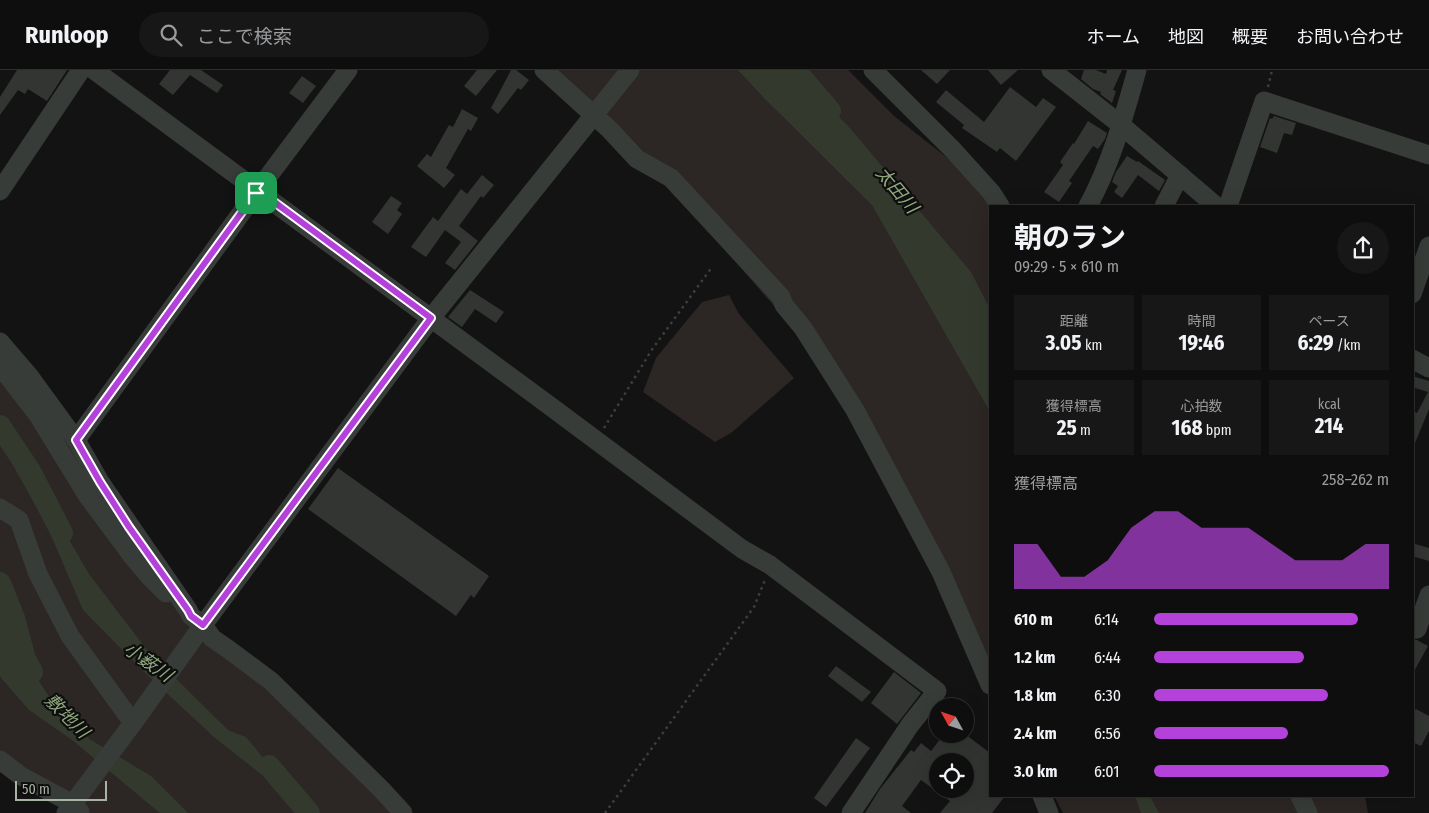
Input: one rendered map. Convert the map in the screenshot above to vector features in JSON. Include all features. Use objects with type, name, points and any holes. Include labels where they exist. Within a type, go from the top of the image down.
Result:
[{"type":"street","points":[[0,191],[81,70]]},
{"type":"street","points":[[94,70],[742,549],[770,566],[937,691],[910,725],[851,813]]},
{"type":"street","points":[[76,440],[348,70]]},
{"type":"street","points":[[544,70],[599,109],[609,129],[637,159],[671,178],[781,296],[784,304],[803,328],[855,410],[941,572],[989,683]]},
{"type":"street","points":[[0,760],[21,776],[74,808],[132,724],[197,621],[431,318],[630,70]]},
{"type":"street","points":[[873,70],[953,150],[991,192],[999,205]]},
{"type":"street","points":[[1051,70],[1121,125],[1215,205]]},
{"type":"street","points":[[1089,205],[1099,186],[1138,70]]},
{"type":"street","points":[[1228,205],[1264,101],[1429,155]]},
{"type":"street","points":[[1165,205],[1180,175]]},
{"type":"street","points":[[1414,288],[1429,246]]},
{"type":"street","points":[[0,342],[30,377],[76,440],[129,527],[197,621],[212,638],[271,681],[403,813]]},
{"type":"street","points":[[1414,360],[1429,368]]},
{"type":"street","points":[[0,366],[38,415],[87,495],[117,537],[150,577],[197,621]]},
{"type":"street","points":[[0,508],[19,520],[38,574],[70,636],[132,724]]},
{"type":"street","points":[[1420,630],[1429,595]]},
{"type":"street","points":[[1042,797],[1049,813]]},
{"type":"street","points":[[1300,797],[1308,813]]},
{"type":"path","points":[[596,441],[651,351],[712,267]]},
{"type":"path","points":[[605,813],[754,607],[770,566]]},
{"type":"shaded area","points":[[542,70],[848,70],[894,116],[991,192],[991,205],[989,205],[989,673],[829,369],[645,158]]},
{"type":"shaded area","points":[[729,295],[739,314],[794,378],[731,433],[715,442],[643,392],[656,358],[702,302]]},
{"type":"shaded area","points":[[0,370],[107,522],[405,813],[77,813],[73,804],[0,754]]},
{"type":"shaded area","points":[[1055,797],[1365,797],[1368,813],[1063,813]]},
{"type":"water","points":[[738,70],[793,70],[849,127],[971,272],[989,307],[989,410],[872,205]]},
{"type":"water","points":[[0,427],[49,505],[89,574],[147,650],[228,730],[246,737],[309,813],[298,813],[285,793],[215,738],[143,671],[83,610],[47,526],[0,445]]},
{"type":"water","points":[[0,585],[28,664],[57,709],[91,740],[151,776],[188,813],[160,813],[72,740],[29,710],[2,679],[0,676]]},
{"type":"water","points":[[1135,797],[1151,797],[1159,813],[1141,813]]},
{"type":"building","points":[[17,70],[67,70],[47,101],[28,89],[25,94],[18,90],[0,115],[0,97]]},
{"type":"building","points":[[170,70],[201,70],[223,85],[217,93],[190,75],[173,95],[159,84]]},
{"type":"building","points":[[477,70],[497,70],[476,96],[464,86]]},
{"type":"building","points":[[511,70],[516,70],[529,80],[521,90],[518,88],[498,114],[491,108]]},
{"type":"building","points":[[921,70],[950,70],[937,84]]},
{"type":"building","points":[[988,70],[1018,70],[1001,85]]},
{"type":"building","points":[[1084,70],[1096,70],[1106,74],[1107,70],[1122,70],[1113,90],[1116,91],[1112,103],[1100,94],[1101,92],[1093,89],[1081,79]]},
{"type":"building","points":[[302,76],[316,86],[303,103],[289,93]]},
{"type":"building","points":[[1010,87],[1036,107],[1043,98],[1056,107],[1016,161],[1000,148],[997,152],[962,128],[964,125],[936,102],[946,90],[984,122]]},
{"type":"building","points":[[462,109],[478,118],[471,131],[468,129],[446,168],[455,175],[444,188],[417,166],[427,154],[431,157],[449,125],[453,127]]},
{"type":"building","points":[[1274,116],[1296,123],[1292,135],[1284,133],[1277,153],[1260,147],[1270,118],[1272,119]]},
{"type":"building","points":[[1088,121],[1107,133],[1105,139],[1098,149],[1093,146],[1069,181],[1072,183],[1059,202],[1044,192],[1063,165],[1060,162]]},
{"type":"building","points":[[1127,156],[1138,161],[1165,180],[1159,191],[1138,175],[1122,198],[1114,192],[1118,186],[1112,182],[1116,172]]},
{"type":"building","points":[[482,175],[494,185],[483,198],[481,196],[459,226],[478,241],[455,270],[445,263],[461,242],[445,230],[426,257],[411,247],[433,217],[438,221],[461,189],[467,194]]},
{"type":"building","points":[[391,196],[402,203],[397,210],[402,214],[388,234],[372,222]]},
{"type":"building","points":[[470,290],[504,312],[496,323],[475,309],[462,327],[448,317]]},
{"type":"building","points":[[1414,377],[1429,381],[1429,409],[1414,446],[1414,412],[1417,413],[1428,392],[1414,388]]},
{"type":"building","points":[[338,468],[489,576],[474,598],[471,595],[456,616],[308,509]]},
{"type":"building","points":[[1415,544],[1429,548],[1429,561],[1414,557]]},
{"type":"building","points":[[1414,639],[1428,646],[1414,671]]},
{"type":"building","points":[[836,666],[871,692],[862,702],[828,676]]},
{"type":"building","points":[[894,672],[921,693],[897,724],[871,703]]},
{"type":"building","points":[[1416,709],[1429,716],[1429,731],[1421,746],[1414,743],[1414,712]]},
{"type":"building","points":[[856,738],[870,748],[826,807],[814,798]]},
{"type":"building","points":[[974,741],[989,752],[989,797],[1004,797],[992,813],[940,813],[950,801],[946,798],[974,798],[974,753],[929,753],[929,786],[921,780],[902,806],[911,813],[865,813],[880,789],[911,750],[914,752],[921,743],[931,751],[937,743],[974,743]]},
{"type":"waterway","name":"太田川","points":[[795,70],[830,111]]},
{"type":"waterway","name":"小薮川","points":[[0,426],[30,471],[62,533]]},
{"type":"waterway","name":"敷地川","points":[[0,583],[14,618],[25,659],[32,672]]},
{"type":"waterway","name":"小薮川","points":[[269,766],[309,813]]},
{"type":"route","points":[[258,190],[431,318],[203,625],[191,616],[129,527],[76,440],[256,193],[258,190]]}]
